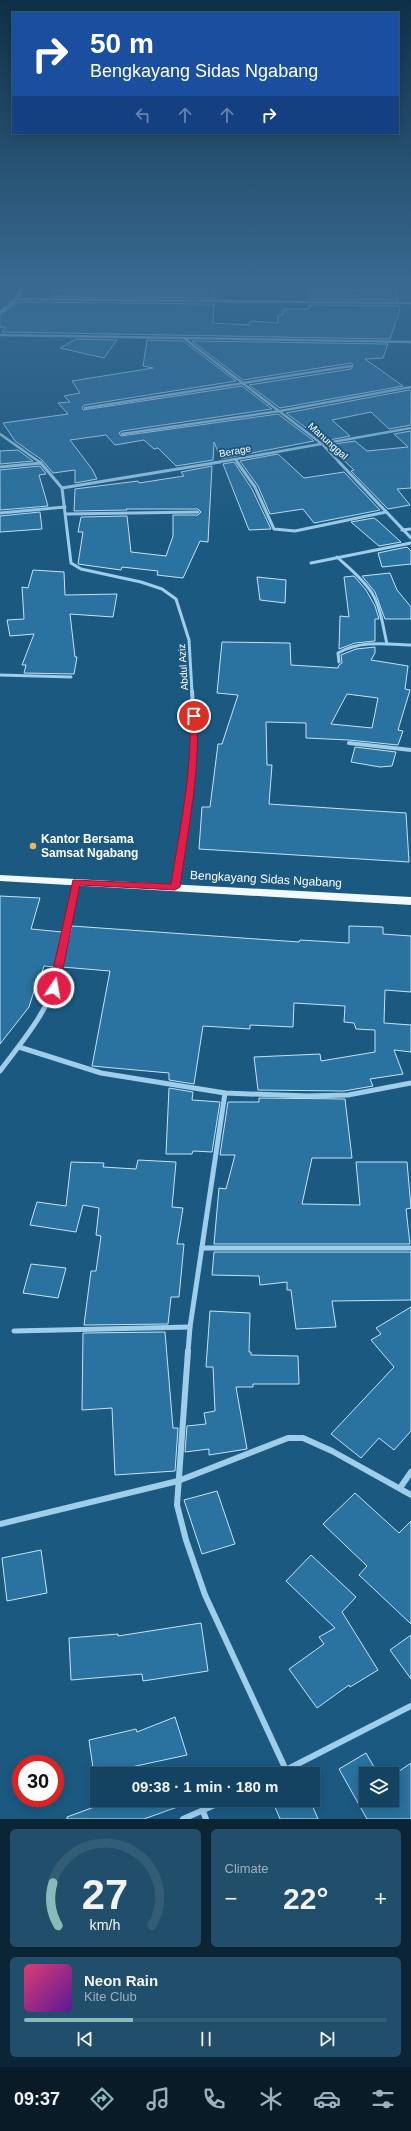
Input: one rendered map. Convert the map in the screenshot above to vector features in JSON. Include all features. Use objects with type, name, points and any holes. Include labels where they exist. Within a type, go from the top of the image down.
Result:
[{"type":"highway","name":"Bengkayang Sidas Ngabang","points":[[0,878],[411,901]]},
{"type":"street","name":"Manunggal","points":[[222,367],[322,444],[411,538]]},
{"type":"street","points":[[85,408],[345,367]]},
{"type":"street","points":[[122,434],[280,411],[411,387]]},
{"type":"street","name":"Berage","points":[[62,488],[235,460],[411,428]]},
{"type":"street","points":[[0,434],[22,448],[41,463],[62,488]]},
{"type":"street","points":[[235,460],[254,487],[274,529],[280,531],[295,531],[386,512]]},
{"type":"street","points":[[0,467],[41,463]]},
{"type":"street","name":"Abdul Aziz","points":[[62,488],[71,563],[81,569],[141,582],[170,593],[176,599],[189,640],[195,744],[188,803],[175,887]]},
{"type":"street","points":[[0,513],[65,507]]},
{"type":"street","points":[[66,514],[198,512]]},
{"type":"street","points":[[402,530],[411,529]]},
{"type":"street","points":[[311,563],[411,543]]},
{"type":"street","points":[[336,557],[360,578],[372,594],[377,605],[387,644]]},
{"type":"street","points":[[339,662],[337,656],[342,650],[359,645],[411,645]]},
{"type":"street","points":[[0,675],[71,677]]},
{"type":"street","points":[[349,743],[411,750]]},
{"type":"street","points":[[0,1071],[19,1047],[45,1007],[54,988],[76,882]]},
{"type":"street","points":[[19,1047],[102,1073],[225,1093],[306,1096],[348,1095],[411,1083]]},
{"type":"street","points":[[225,1093],[190,1327],[177,1505],[197,1575],[285,1767]]},
{"type":"street","points":[[202,1248],[411,1248]]},
{"type":"street","points":[[14,1331],[190,1327]]},
{"type":"street","points":[[0,1524],[178,1481],[288,1438],[303,1438],[411,1495]]},
{"type":"street","points":[[400,1488],[411,1472]]},
{"type":"street","points":[[292,1767],[411,1706]]},
{"type":"street","points":[[183,1819],[211,1807]]},
{"type":"street","points":[[203,1811],[206,1819]]},
{"type":"building","points":[[147,367],[217,367],[236,381],[85,405],[82,407],[83,410],[242,386],[272,409],[122,431],[119,433],[121,436],[278,414],[314,441],[221,459],[214,442],[213,460],[176,466],[158,448],[154,449],[144,440],[115,445],[106,435],[70,440],[92,469],[97,479],[75,483],[75,470],[53,473],[42,460],[15,441],[3,423],[68,414],[58,403],[70,402],[64,396],[80,393],[72,381],[153,368]]},
{"type":"building","points":[[226,367],[326,367],[243,380]]},
{"type":"building","points":[[352,367],[376,367],[403,386],[280,408],[249,385],[351,369]]},
{"type":"building","points":[[409,390],[411,391],[411,425],[389,429],[371,412],[332,420],[350,436],[324,441],[286,413]]},
{"type":"building","points":[[411,431],[411,488],[397,489],[410,505],[388,509],[351,471],[354,470],[328,445],[355,441],[367,451],[408,447],[394,434]]},
{"type":"building","points":[[18,450],[33,461],[0,464],[0,451]]},
{"type":"building","points":[[278,454],[304,478],[344,472],[380,510],[314,523],[303,509],[270,514],[258,486],[240,461]]},
{"type":"building","points":[[234,462],[252,489],[271,529],[249,530],[223,464]]},
{"type":"building","points":[[40,466],[46,474],[39,475],[48,506],[0,510],[0,470]]},
{"type":"building","points":[[212,466],[208,542],[200,541],[183,578],[157,575],[158,571],[122,567],[121,570],[78,564],[83,532],[78,532],[81,517],[127,516],[131,552],[166,556],[173,536],[173,515],[198,515],[201,512],[198,509],[74,511],[75,489],[138,481],[139,483],[184,476],[181,472]]},
{"type":"building","points":[[40,512],[42,529],[0,532],[0,516]]},
{"type":"building","points":[[374,518],[401,542],[379,546],[351,522]]},
{"type":"building","points":[[407,547],[411,551],[411,564],[382,567],[378,553]]},
{"type":"building","points":[[33,570],[64,572],[65,595],[117,594],[113,617],[70,614],[75,657],[77,657],[74,674],[24,673],[26,665],[22,665],[34,634],[10,636],[7,620],[24,619],[22,587],[28,588]]},
{"type":"building","points":[[390,573],[397,590],[411,607],[411,619],[385,619],[375,592],[362,576]]},
{"type":"building","points":[[354,576],[366,590],[375,606],[379,619],[375,619],[375,641],[355,643],[339,649],[340,616],[349,617],[344,577]]},
{"type":"building","points":[[257,577],[286,580],[285,603],[260,600]]},
{"type":"building","points":[[222,642],[290,643],[291,665],[338,668],[342,663],[341,655],[356,649],[375,647],[375,653],[371,660],[408,666],[405,689],[410,690],[398,730],[403,731],[398,745],[349,740],[306,738],[306,723],[266,722],[267,765],[272,765],[269,804],[406,813],[409,862],[199,849],[202,807],[210,807],[218,744],[222,744],[238,695],[217,693]],"holes":[[[347,694],[378,698],[372,728],[331,724]]]},
{"type":"building","points":[[355,747],[396,752],[392,766],[380,767],[351,762]]},
{"type":"building","points":[[0,896],[40,898],[31,929],[62,932],[55,967],[44,966],[41,975],[39,975],[29,1007],[0,1044]]},
{"type":"building","points":[[72,926],[299,942],[300,940],[349,943],[349,926],[383,927],[383,934],[411,936],[411,992],[385,990],[384,1023],[411,1025],[411,1052],[394,1050],[403,1074],[370,1079],[373,1086],[344,1091],[258,1090],[254,1057],[320,1054],[321,1061],[375,1052],[375,1030],[356,1029],[354,1023],[344,1022],[345,1006],[294,1003],[293,1027],[250,1025],[250,1029],[203,1026],[194,1084],[169,1080],[169,1073],[92,1066],[110,971],[62,967]]},
{"type":"building","points":[[169,1088],[193,1092],[192,1100],[220,1102],[212,1152],[193,1151],[192,1154],[166,1154]]},
{"type":"building","points":[[259,1098],[345,1099],[352,1158],[312,1158],[302,1204],[360,1205],[356,1162],[407,1162],[411,1208],[406,1209],[410,1244],[214,1244],[219,1188],[226,1189],[235,1155],[220,1155],[228,1102],[259,1102]]},
{"type":"building","points":[[138,1160],[176,1162],[172,1207],[183,1208],[177,1244],[184,1244],[179,1297],[171,1297],[168,1324],[84,1325],[91,1271],[96,1271],[101,1236],[96,1235],[99,1208],[83,1205],[76,1232],[30,1225],[37,1202],[66,1206],[71,1162],[104,1163],[103,1167],[136,1169]]},
{"type":"building","points":[[214,1252],[411,1252],[411,1300],[332,1301],[336,1327],[296,1329],[291,1290],[287,1290],[287,1282],[260,1285],[259,1276],[212,1275]]},
{"type":"building","points":[[31,1264],[66,1268],[58,1298],[23,1293]]},
{"type":"building","points":[[411,1307],[411,1431],[394,1450],[379,1438],[361,1458],[331,1434],[394,1367],[371,1340],[381,1334],[376,1328]]},
{"type":"building","points":[[210,1311],[250,1313],[249,1352],[251,1352],[251,1355],[298,1356],[299,1384],[253,1384],[253,1387],[236,1387],[247,1449],[209,1455],[209,1449],[185,1452],[187,1426],[206,1424],[204,1413],[215,1411],[213,1367],[206,1367]]},
{"type":"building","points":[[165,1332],[173,1428],[178,1428],[175,1471],[115,1475],[112,1408],[82,1410],[83,1333]]},
{"type":"building","points":[[217,1491],[235,1544],[202,1554],[184,1500]]},
{"type":"building","points":[[355,1493],[399,1533],[411,1521],[411,1624],[359,1575],[367,1566],[323,1524]]},
{"type":"building","points":[[41,1550],[47,1593],[7,1601],[2,1558]]},
{"type":"building","points":[[311,1555],[356,1597],[342,1612],[378,1670],[350,1687],[349,1685],[317,1708],[289,1669],[324,1644],[319,1637],[335,1628],[286,1581]]},
{"type":"building","points":[[201,1623],[208,1671],[143,1681],[142,1674],[71,1680],[69,1638],[118,1634],[118,1636]]},
{"type":"building","points":[[411,1635],[411,1679],[390,1650]]},
{"type":"building","points":[[175,1717],[187,1755],[131,1767],[93,1767],[89,1740],[136,1729],[137,1732]]},
{"type":"building","points":[[366,1753],[374,1767],[359,1767],[359,1805],[339,1769]]},
{"type":"building","points":[[411,1763],[411,1819],[367,1819],[360,1807],[399,1807],[399,1771]]},
{"type":"building","points":[[94,1807],[177,1807],[144,1819],[67,1819],[67,1817]]},
{"type":"building","points":[[275,1807],[313,1807],[318,1819],[280,1819]]},
{"type":"place","name":"Kantor Bersama Samsat Ngabang","points":[[33,846]]},
{"type":"route","points":[[54,988],[76,882],[175,887],[188,803],[195,744],[194,716]]}]
